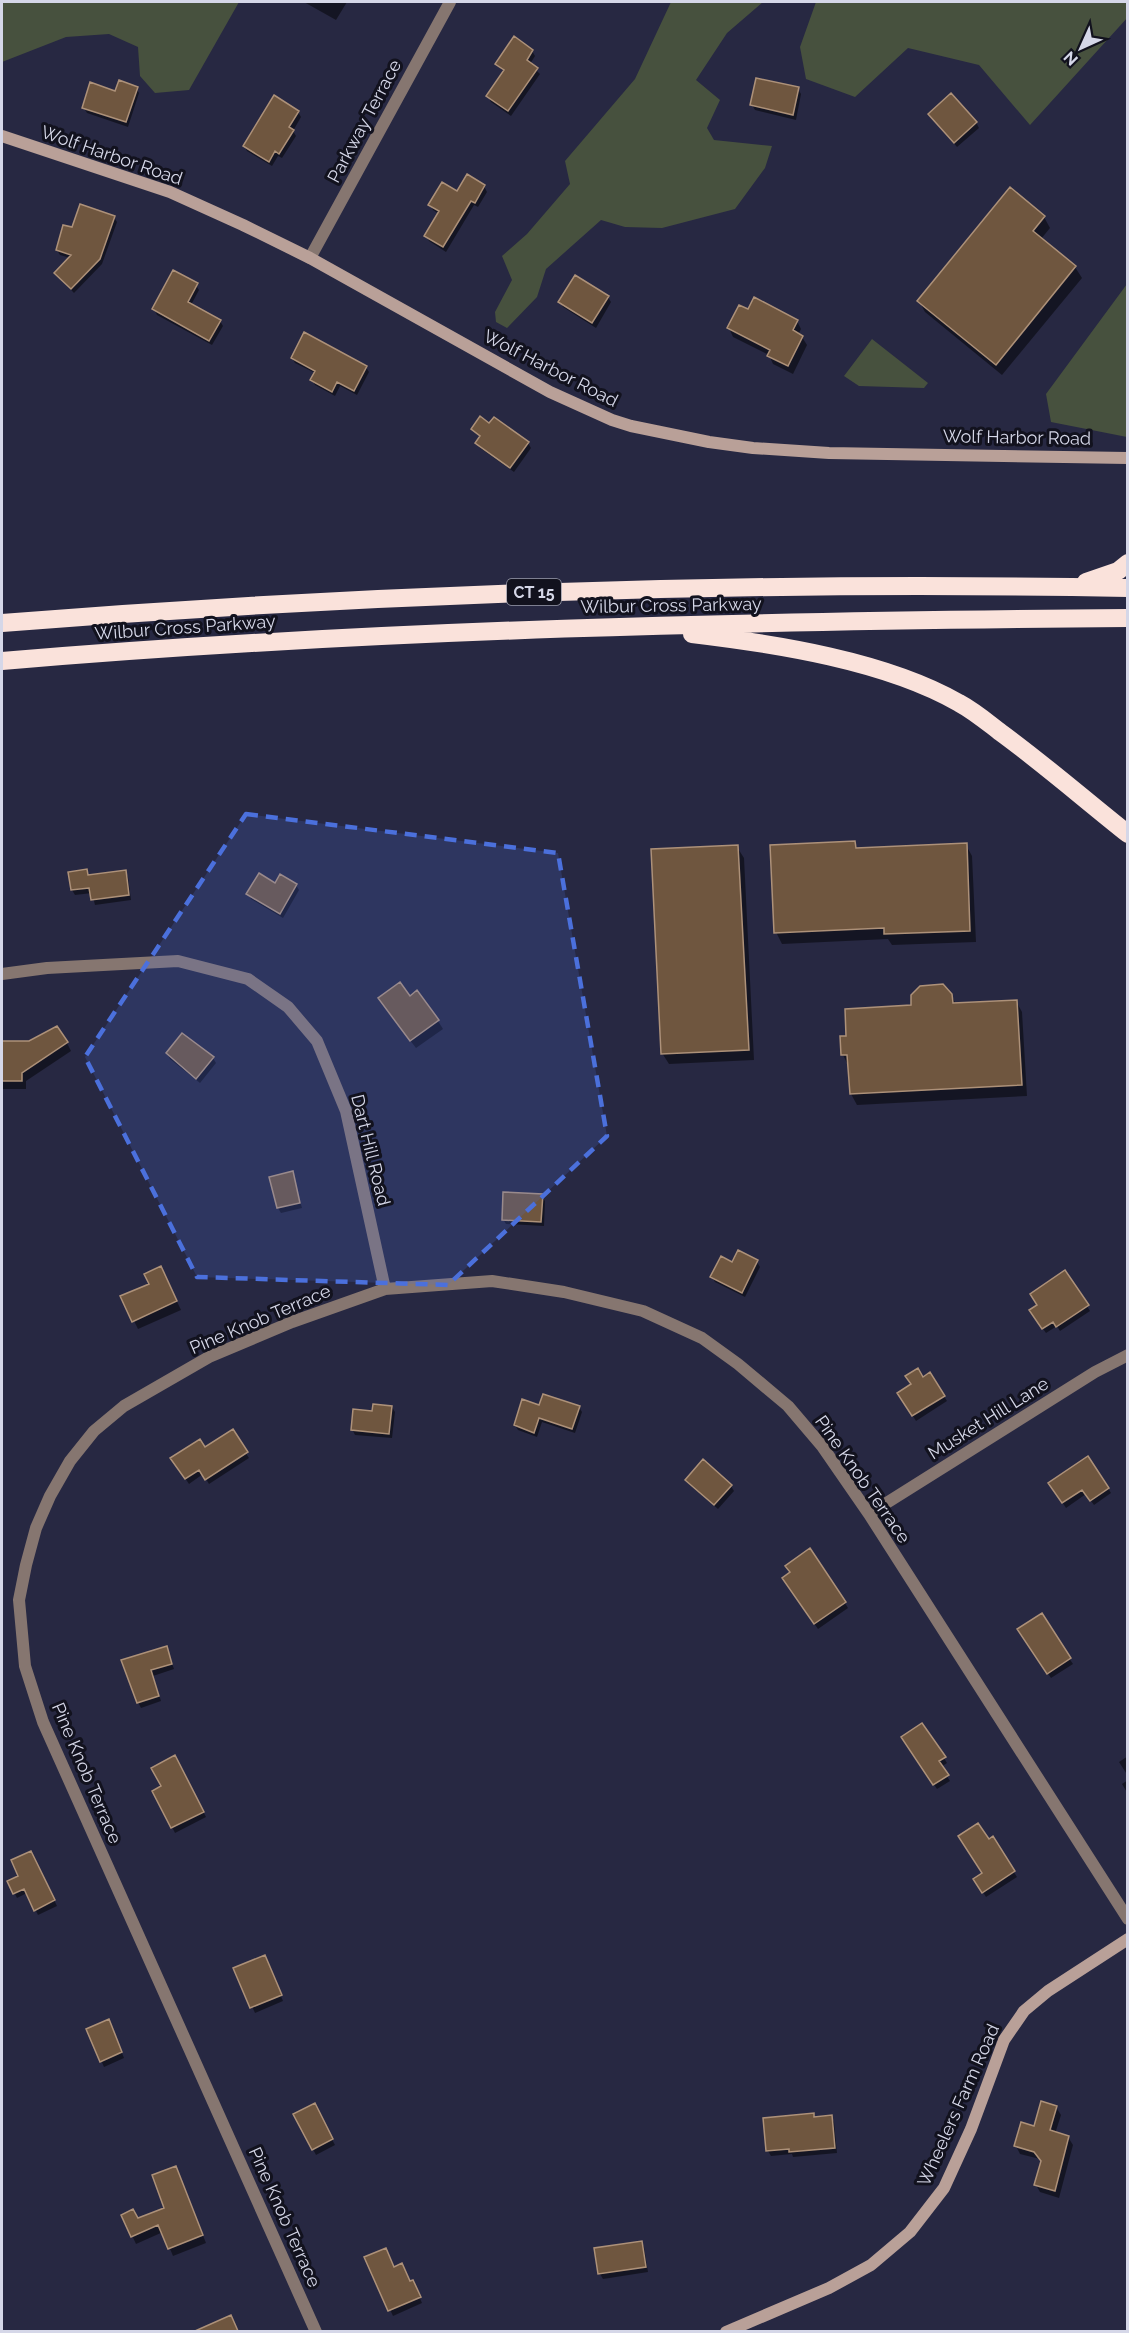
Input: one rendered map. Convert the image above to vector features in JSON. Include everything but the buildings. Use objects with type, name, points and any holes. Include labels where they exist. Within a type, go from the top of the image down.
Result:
[{"type":"highway","points":[[1067,587],[1118,571],[1128,562]]},
{"type":"highway","name":"Wilbur Cross Parkway","points":[[2,623],[189,608],[530,592],[708,587],[934,585],[1128,588]]},
{"type":"highway","name":"Wilbur Cross Parkway","points":[[2,661],[163,647],[628,626],[1128,618]]},
{"type":"highway","points":[[628,626],[772,645],[852,663],[938,692],[979,715],[1128,834]]},
{"type":"street","name":"Parkway Terrace","points":[[310,258],[450,2]]},
{"type":"street","name":"Wolf Harbor Road","points":[[2,136],[170,192],[310,258],[550,392],[631,426],[709,442],[753,448],[829,453],[1128,458]]},
{"type":"street","name":"Dart Hill Road","points":[[2,974],[47,968],[178,962],[248,979],[288,1007],[317,1041],[346,1111],[385,1288]]},
{"type":"street","name":"Pine Knob Terrace","points":[[316,2331],[44,1722],[25,1666],[19,1600],[36,1528],[69,1461],[94,1431],[124,1406],[209,1357],[292,1322],[385,1288],[492,1281],[564,1292],[643,1311],[702,1338],[738,1364],[788,1406],[822,1446],[869,1514],[1128,1919]]},
{"type":"street","name":"Musket Hill Lane","points":[[869,1514],[1095,1372],[1128,1355]]},
{"type":"street","name":"Wheelers Farm Road","points":[[726,2331],[829,2288],[871,2265],[910,2232],[944,2188],[971,2129],[1004,2040],[1024,2011],[1057,1984],[1128,1939]]},
{"type":"highlighted area","points":[[246,814],[558,853],[607,1136],[448,1285],[197,1277],[85,1057]]},
{"type":"green space","points":[[2,2],[239,2],[189,90],[155,93],[140,76],[138,47],[109,34],[66,37],[2,62]]},
{"type":"green space","points":[[671,2],[763,2],[727,33],[696,80],[720,100],[707,128],[714,140],[772,146],[765,168],[735,209],[662,228],[625,227],[601,220],[546,269],[537,297],[507,328],[496,322],[495,312],[512,280],[502,256],[527,234],[570,184],[565,161],[635,79]]},
{"type":"green space","points":[[816,2],[1127,2],[1128,17],[1030,125],[979,65],[908,48],[855,97],[806,79],[800,47]]},
{"type":"green space","points":[[1127,284],[1127,437],[1051,422],[1046,394]]},
{"type":"green space","points":[[872,339],[928,383],[924,388],[859,386],[844,376]]}]
